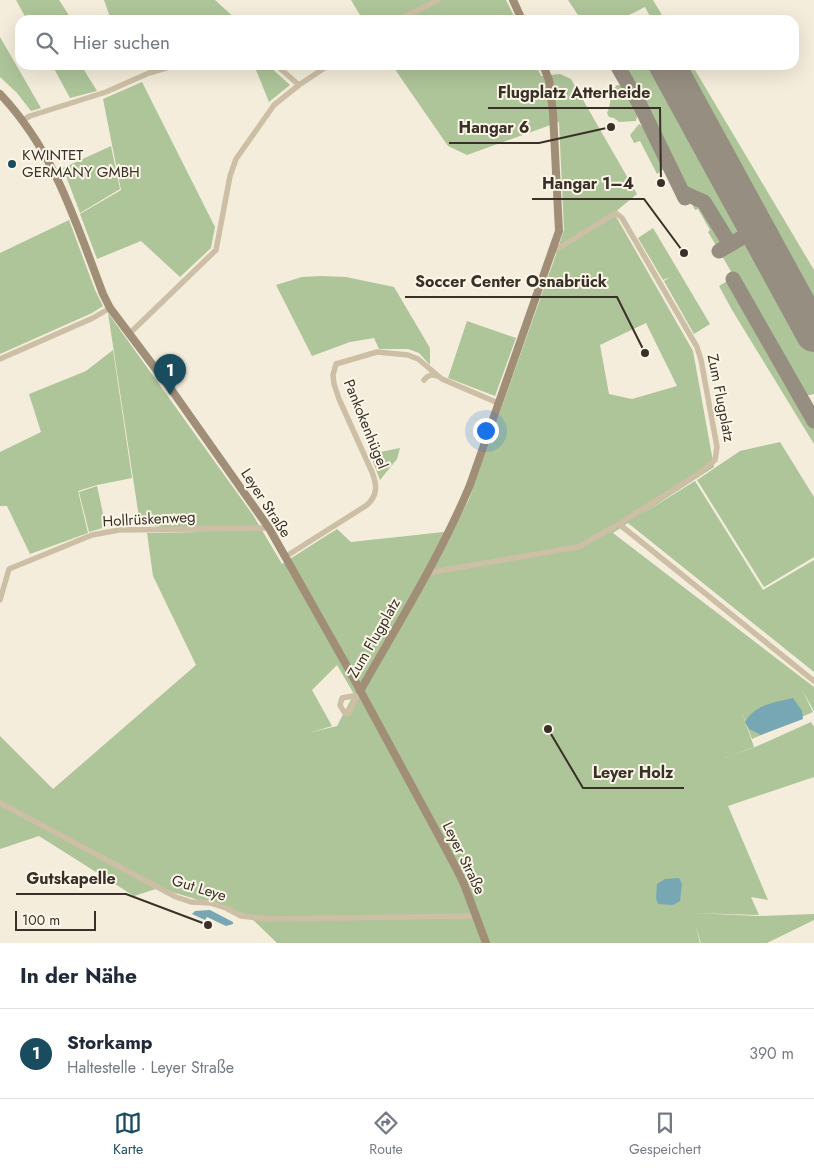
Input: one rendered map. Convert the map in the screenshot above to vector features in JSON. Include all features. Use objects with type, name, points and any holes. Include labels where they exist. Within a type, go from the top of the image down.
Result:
[{"type":"street","points":[[408,15],[438,0]]},
{"type":"street","points":[[513,0],[520,15]]},
{"type":"street","points":[[22,120],[106,92],[159,70]]},
{"type":"street","points":[[282,70],[299,85]]},
{"type":"street","points":[[129,334],[216,250],[230,176],[236,159],[274,105],[322,70]]},
{"type":"street","name":"Zum Flugplatz","points":[[359,693],[462,507],[559,231],[555,142],[549,80],[545,70]]},
{"type":"street","name":"Leyer Straße","points":[[0,94],[22,120],[41,148],[60,183],[110,308],[173,392],[269,528],[453,862],[464,884],[486,943]]},
{"type":"street","name":"Zum Flugplatz","points":[[427,573],[578,547],[619,524],[700,472],[715,460],[717,447],[697,347],[622,218],[616,213],[552,252]]},
{"type":"street","points":[[0,359],[93,318],[110,308]]},
{"type":"street","name":"Pankokenhügel","points":[[285,557],[367,505],[375,493],[376,482],[334,384],[336,364],[377,352],[399,354],[418,359],[437,376],[498,403]]},
{"type":"street","points":[[424,380],[432,374],[437,376]]},
{"type":"street","points":[[619,524],[814,681]]},
{"type":"street","name":"Hollrüskenweg","points":[[0,600],[9,569],[102,532],[119,530],[269,528]]},
{"type":"street","name":"Gut Leye","points":[[0,803],[176,897],[191,902],[210,903],[241,916],[267,919],[472,916]]},
{"type":"green space","points":[[16,0],[59,0],[69,15],[24,15]]},
{"type":"green space","points":[[104,0],[215,0],[232,15],[109,15]]},
{"type":"green space","points":[[351,0],[506,0],[514,15],[360,15]]},
{"type":"green space","points":[[568,0],[653,0],[662,15],[649,15],[645,7],[629,15],[578,15]]},
{"type":"green space","points":[[0,37],[15,63],[15,70],[19,70],[41,108],[31,111],[17,93],[0,77]]},
{"type":"green space","points":[[55,70],[84,70],[97,91],[70,98]]},
{"type":"green space","points":[[256,70],[274,70],[290,85],[269,102]]},
{"type":"green space","points":[[395,70],[538,70],[541,76],[560,74],[571,79],[637,194],[614,213],[693,351],[714,467],[642,514],[695,481],[763,590],[814,560],[814,672],[628,523],[613,533],[814,687],[814,711],[802,690],[813,712],[752,739],[740,707],[754,747],[725,758],[755,747],[811,722],[814,727],[814,777],[728,806],[768,900],[751,897],[759,915],[692,913],[759,916],[814,914],[814,920],[767,943],[701,943],[696,927],[700,943],[277,943],[248,915],[159,888],[134,896],[39,836],[0,849],[0,736],[53,789],[196,665],[153,576],[147,533],[198,532],[140,524],[108,313],[253,515],[282,564],[337,529],[351,542],[453,531],[469,499],[564,230],[559,122],[467,155],[448,146]],"holes":[[[646,323],[677,386],[632,399],[609,394],[600,345]],[[337,665],[354,694],[337,726],[312,732],[332,726],[312,690]]]},
{"type":"green space","points":[[623,70],[661,70],[747,230],[733,238],[706,201],[684,190],[651,123],[653,120]]},
{"type":"green space","points":[[679,70],[695,70],[814,270],[814,317]]},
{"type":"green space","points":[[142,82],[215,227],[211,248],[180,277],[141,241],[97,259],[80,214],[121,190],[103,99]]},
{"type":"green space","points":[[617,85],[625,86],[633,99],[637,111],[636,121],[619,122],[609,117],[607,113],[611,95]]},
{"type":"green space","points":[[639,124],[648,131],[665,166],[657,174],[640,141],[634,143],[630,135]]},
{"type":"green space","points":[[111,146],[120,189],[80,213],[63,168]]},
{"type":"green space","points":[[693,199],[702,204],[709,212],[719,229],[724,243],[717,247],[698,209],[695,210],[690,200]]},
{"type":"green space","points":[[69,220],[95,290],[103,306],[92,313],[0,354],[0,253]]},
{"type":"green space","points":[[653,228],[710,324],[694,334],[664,281],[670,277],[663,280],[638,238]]},
{"type":"green space","points":[[751,237],[814,350],[814,394],[806,395],[799,391],[721,254]]},
{"type":"green space","points":[[302,277],[346,277],[394,287],[430,348],[430,365],[419,353],[408,349],[379,349],[374,338],[350,342],[312,356],[276,285]]},
{"type":"green space","points":[[729,280],[814,428],[814,444],[719,286]]},
{"type":"green space","points":[[467,321],[516,338],[495,396],[448,378]]},
{"type":"green space","points":[[113,350],[132,478],[78,491],[88,533],[30,554],[7,506],[0,506],[0,452],[41,432],[29,394],[86,371]]},
{"type":"green space","points":[[780,442],[814,497],[814,557],[764,587],[697,480],[740,451]]},
{"type":"green space","points":[[400,448],[397,459],[380,480],[370,454]]},
{"type":"green space","points":[[97,486],[106,527],[89,532],[79,492]]},
{"type":"water","points":[[793,698],[802,711],[803,719],[761,735],[749,729],[745,722],[754,711],[772,703]]},
{"type":"water","points":[[679,878],[682,884],[680,901],[673,905],[658,904],[656,898],[657,884],[665,879]]},
{"type":"water","points":[[210,910],[233,922],[233,924],[226,926],[207,917],[205,920],[192,914],[195,911]]},
{"type":"taxiway","points":[[620,70],[640,105],[685,198]]},
{"type":"taxiway","points":[[682,192],[704,202],[728,241],[733,243]]},
{"type":"taxiway","points":[[719,251],[750,233],[753,227],[752,219]]},
{"type":"taxiway","points":[[750,233],[757,234],[763,240]]},
{"type":"taxiway","points":[[733,279],[814,421]]},
{"type":"runway","points":[[670,70],[814,334]]},
{"type":"place","name":"Hangar 6","points":[[611,127]]},
{"type":"place","name":"KWINTET GERMANY GMBH","points":[[12,164]]},
{"type":"place","name":"Flugplatz Atterheide","points":[[661,183]]},
{"type":"place","name":"Hangar 1–4","points":[[684,253]]},
{"type":"place","name":"Soccer Center Osnabrück","points":[[645,353]]},
{"type":"place","name":"Storkamp","points":[[170,395]]},
{"type":"place","name":"Leyer Holz","points":[[548,729]]},
{"type":"place","name":"Gutskapelle","points":[[208,925]]}]
